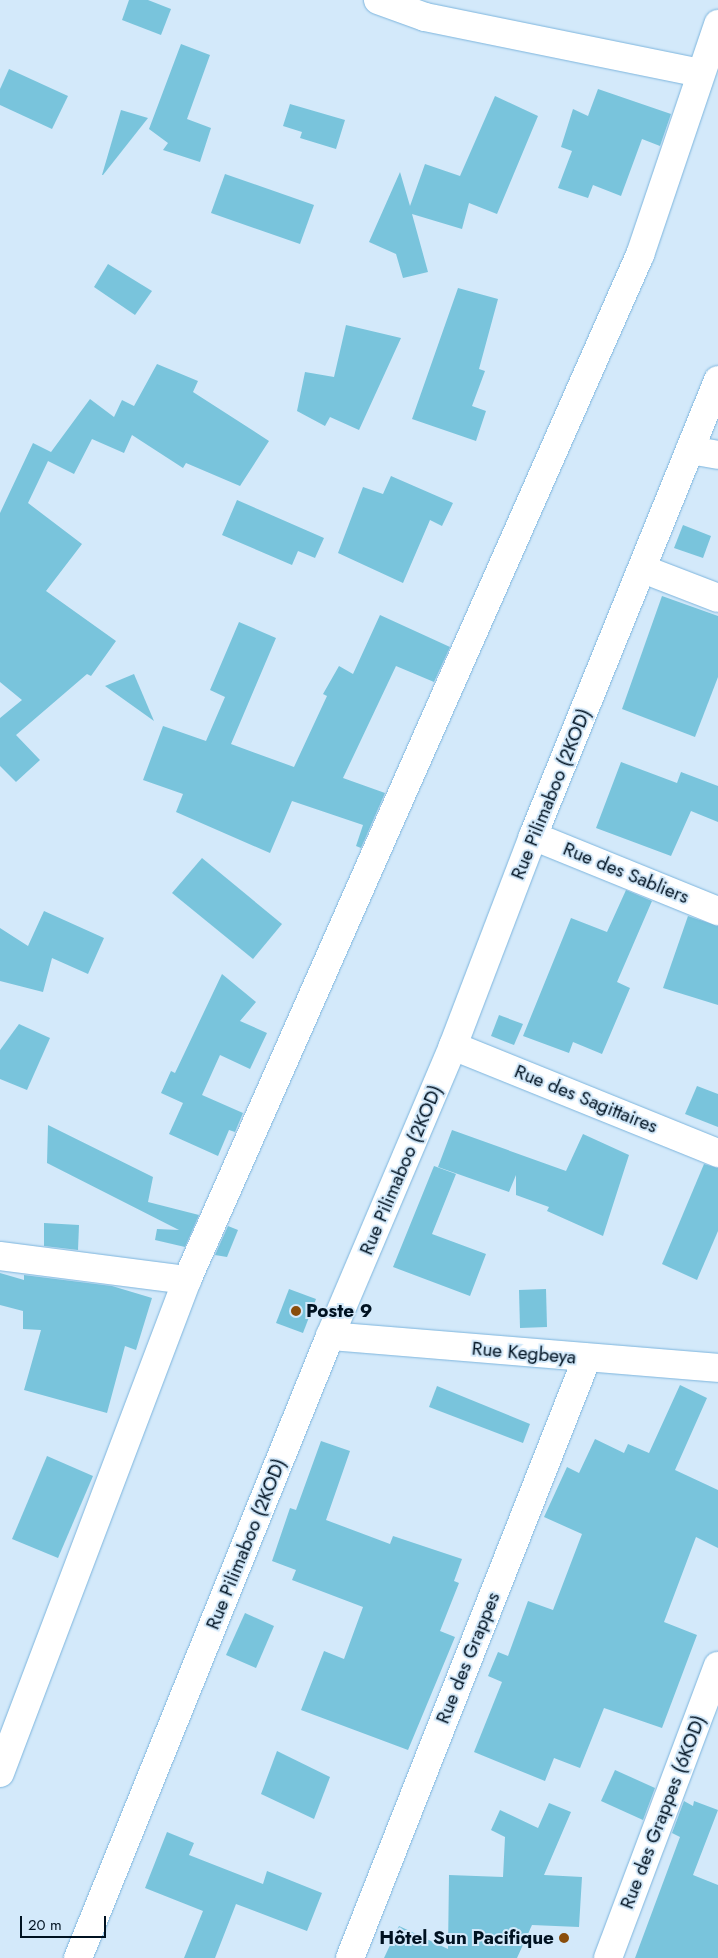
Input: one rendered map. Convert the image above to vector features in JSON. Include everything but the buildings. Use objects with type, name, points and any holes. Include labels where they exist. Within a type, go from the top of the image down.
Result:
[{"type":"street","points":[[378,0],[425,17],[700,73]]},
{"type":"street","points":[[0,1773],[187,1280],[640,255],[718,24]]},
{"type":"street","name":"Rue Pilimaboo (2KOD)","points":[[78,1958],[330,1336],[453,1046],[533,836],[643,569],[718,380]]},
{"type":"street","points":[[690,450],[718,455]]},
{"type":"street","points":[[643,569],[718,598]]},
{"type":"street","name":"Rue des Sabliers","points":[[533,836],[718,911]]},
{"type":"street","name":"Rue des Sagittaires","points":[[453,1046],[718,1152]]},
{"type":"street","points":[[0,1256],[187,1280]]},
{"type":"street","name":"Rue Kegbeya","points":[[330,1336],[718,1368]]},
{"type":"street","name":"Rue des Grappes","points":[[350,1958],[587,1358]]},
{"type":"street","name":"Rue des Grappes (6KOD)","points":[[608,1958],[718,1666]]},
{"type":"place","name":"Poste 9","points":[[296,1311]]},
{"type":"place","name":"Hôtel Sun Pacifique","points":[[564,1938]]}]
